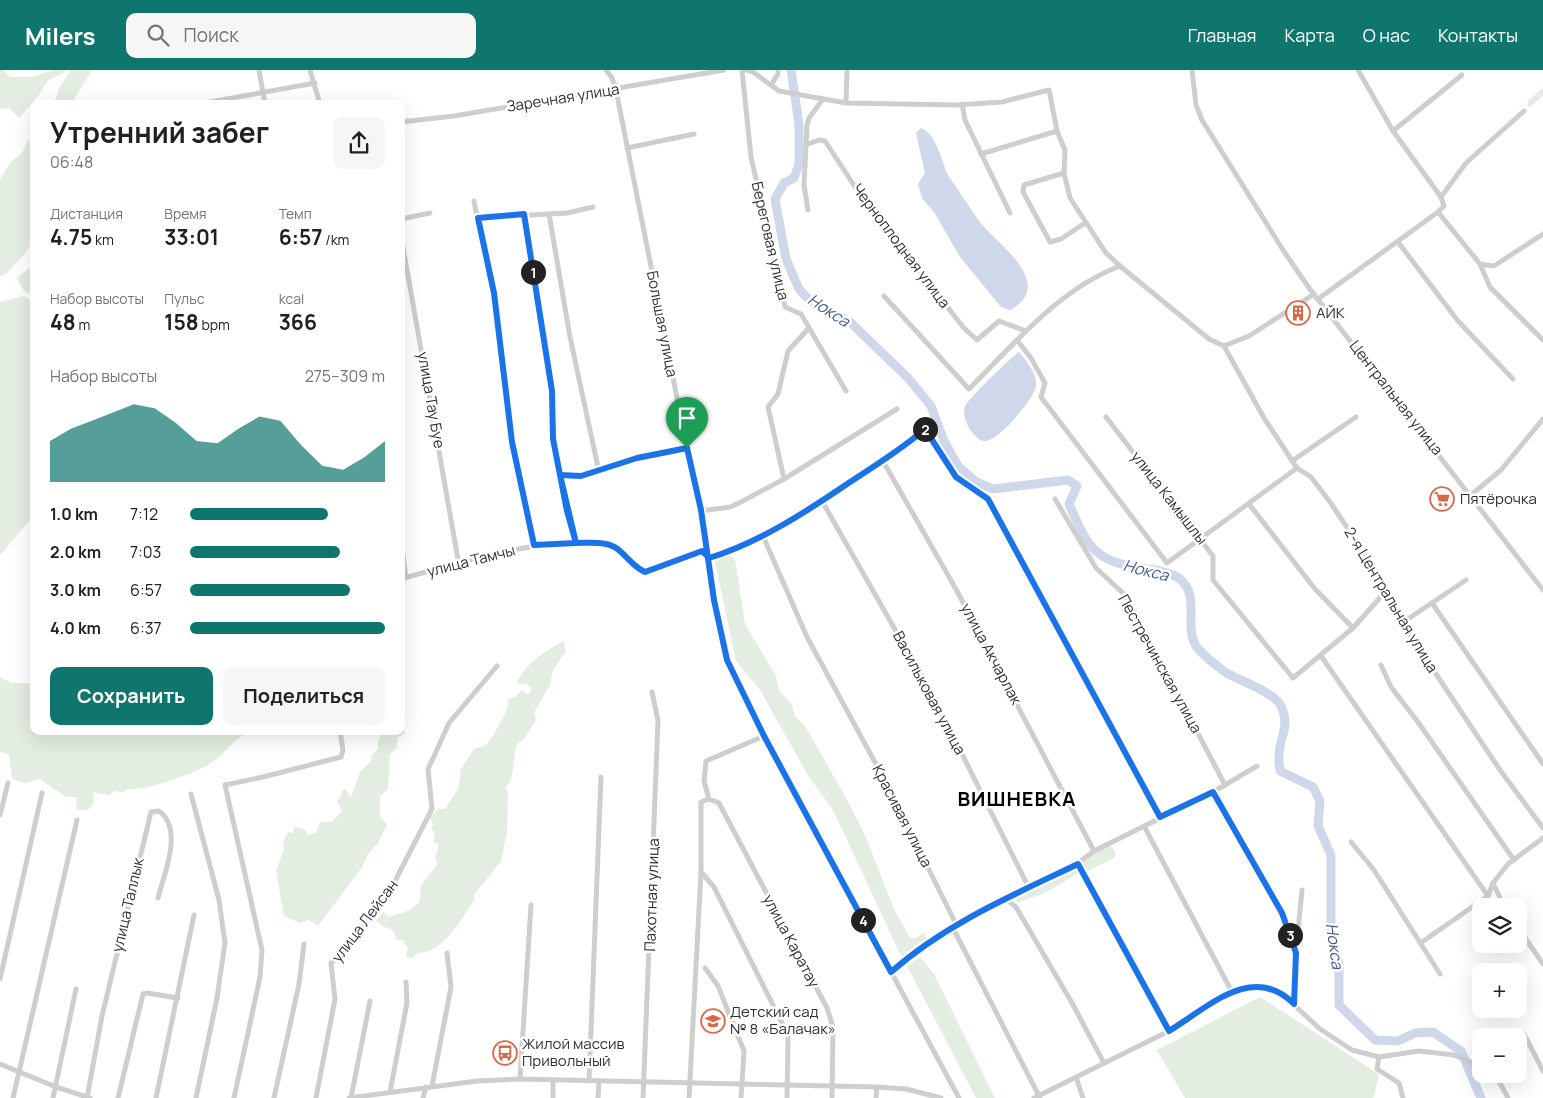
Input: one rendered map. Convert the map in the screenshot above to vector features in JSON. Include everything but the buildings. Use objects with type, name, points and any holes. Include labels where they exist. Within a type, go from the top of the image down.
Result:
[{"type":"street","points":[[259,70],[264,100]]},
{"type":"street","points":[[310,70],[319,100]]},
{"type":"street","name":"Большая улица","points":[[606,70],[612,78],[616,90],[701,510],[714,600],[727,660],[764,736],[959,1098]]},
{"type":"street","name":"Заречная улица","points":[[405,121],[616,90],[724,70]]},
{"type":"street","name":"Береговая улица","points":[[742,70],[750,157],[785,307],[801,314],[846,391]]},
{"type":"street","points":[[746,70],[753,72],[771,85],[778,74],[778,70]]},
{"type":"street","points":[[846,103],[847,70]]},
{"type":"street","name":"Центральная улица","points":[[1192,70],[1196,105],[1202,120],[1283,250],[1316,297],[1543,590]]},
{"type":"street","points":[[1224,346],[1249,336],[1316,297],[1398,242],[1444,206],[1441,197],[1393,130],[1358,70]]},
{"type":"street","points":[[1393,130],[1462,75]]},
{"type":"street","points":[[220,100],[315,83]]},
{"type":"street","name":"2-я Центральная улица","points":[[771,85],[778,91],[846,103],[962,104],[1002,102],[1050,90],[1057,131],[1064,150],[1064,173],[1070,198],[1084,223],[1106,254],[1210,339],[1224,346],[1264,418],[1292,461],[1297,468],[1311,477],[1330,502],[1379,575],[1392,607],[1402,623],[1500,770],[1542,824]]},
{"type":"street","points":[[808,210],[804,185],[809,118],[823,99]]},
{"type":"street","points":[[962,104],[965,120],[1010,213]]},
{"type":"street","points":[[1441,197],[1466,163],[1524,111]]},
{"type":"street","points":[[981,154],[1057,131]]},
{"type":"street","points":[[627,148],[694,134]]},
{"type":"street","name":"Черноплодная улица","points":[[808,144],[819,140],[825,141],[859,193],[876,210],[885,227],[957,320],[977,340],[999,321],[1026,331]]},
{"type":"street","points":[[1064,173],[1024,185],[1023,192],[1050,242],[1061,239],[1084,223]]},
{"type":"street","points":[[474,201],[494,293],[512,442],[534,545]]},
{"type":"street","points":[[478,218],[549,214],[593,207]]},
{"type":"street","points":[[405,218],[430,212]]},
{"type":"street","points":[[1438,212],[1480,264],[1490,287],[1543,340]]},
{"type":"street","points":[[524,214],[552,391],[553,439],[576,543]]},
{"type":"street","points":[[549,214],[570,337],[599,472]]},
{"type":"street","points":[[1480,264],[1494,266],[1543,234]]},
{"type":"street","points":[[1398,242],[1458,321],[1513,378]]},
{"type":"street","name":"улица Тау Буе","points":[[405,259],[459,565]]},
{"type":"street","points":[[884,296],[969,389],[1026,331],[1088,280],[1120,266]]},
{"type":"street","points":[[784,479],[768,407],[778,394],[788,351],[808,328]]},
{"type":"street","points":[[1017,340],[1031,358],[1045,383],[1041,397],[1167,563],[1297,468]]},
{"type":"street","points":[[701,510],[730,507],[784,479],[897,408]]},
{"type":"street","name":"улица Камышлы","points":[[1106,417],[1213,556],[1213,580],[1293,678],[1321,656]]},
{"type":"street","points":[[1292,461],[1356,417]]},
{"type":"street","points":[[1471,495],[1501,470],[1543,419]]},
{"type":"street","name":"улица Тамчы","points":[[405,579],[534,545],[600,543],[620,550],[634,567],[645,572],[702,551],[709,558],[737,549],[763,536],[822,501],[906,445],[927,427],[956,477],[988,499],[1160,817]]},
{"type":"street","points":[[560,475],[581,476],[599,472],[637,458],[687,448]]},
{"type":"street","name":"улица Акчарлак","points":[[883,461],[958,591],[1094,851]]},
{"type":"street","name":"Пестречинская улица","points":[[1055,499],[1096,568],[1126,596],[1224,785]]},
{"type":"street","name":"Васильковая улица","points":[[822,501],[934,698],[1029,888]]},
{"type":"street","points":[[1249,504],[1315,589],[1352,628]]},
{"type":"street","name":"Красивая улица","points":[[763,536],[807,637],[883,776],[954,920],[955,932],[1038,1097]]},
{"type":"street","points":[[1402,623],[1466,580]]},
{"type":"street","points":[[1386,591],[1352,628],[1321,656],[1488,896]]},
{"type":"street","points":[[1432,603],[1543,764]]},
{"type":"street","points":[[1381,665],[1391,687],[1418,722],[1514,860]]},
{"type":"street","name":"улица Лейсан","points":[[316,1098],[335,999],[331,963],[368,920],[396,879],[432,809],[428,769],[435,754],[450,723],[496,666]]},
{"type":"street","name":"Пахотная улица","points":[[643,1098],[658,721],[652,692]]},
{"type":"street","points":[[234,1098],[260,977],[262,950],[225,784],[263,777],[341,756],[340,735]]},
{"type":"street","points":[[689,1098],[701,872],[701,802],[709,799],[704,781],[706,761],[764,736]]},
{"type":"street","points":[[891,972],[910,955],[954,926],[1078,864],[1094,851],[1213,792],[1257,766]]},
{"type":"street","points":[[589,1082],[601,777]]},
{"type":"street","points":[[0,815],[8,784]]},
{"type":"street","points":[[1213,792],[1282,913],[1296,953]]},
{"type":"street","points":[[0,979],[42,793]]},
{"type":"street","points":[[191,794],[219,900],[225,943],[217,998],[196,1098]]},
{"type":"street","name":"улица Каратау","points":[[709,799],[719,803],[827,1008],[833,1028],[832,1098]]},
{"type":"street","name":"улица Таллык","points":[[88,1098],[102,1016],[151,812],[159,811],[164,815],[172,839],[158,898]]},
{"type":"street","points":[[13,1098],[76,820]]},
{"type":"street","points":[[1144,826],[1232,992]]},
{"type":"street","points":[[1422,942],[1488,896],[1493,883],[1508,864],[1543,838]]},
{"type":"street","points":[[1351,842],[1374,870],[1422,942],[1440,974]]},
{"type":"street","points":[[1078,864],[1169,1031]]},
{"type":"street","points":[[701,872],[714,887],[783,1024],[788,1038],[787,1098]]},
{"type":"street","points":[[1493,883],[1500,898]]},
{"type":"street","points":[[1294,1004],[1296,953],[1302,890]]},
{"type":"street","points":[[1006,899],[1016,907],[1072,1003],[1104,1064]]},
{"type":"street","points":[[520,1079],[531,905]]},
{"type":"street","points":[[156,1098],[194,915]]},
{"type":"street","points":[[1527,941],[1543,964]]},
{"type":"street","points":[[274,1098],[298,984],[304,944]]},
{"type":"street","points":[[424,1098],[429,1087],[451,987],[447,953]]},
{"type":"street","points":[[705,968],[718,986],[744,1051],[741,1098]]},
{"type":"street","points":[[386,1094],[407,1003],[406,982]]},
{"type":"street","points":[[1038,1097],[1169,1031],[1232,992],[1242,988],[1263,987],[1281,993],[1320,1029],[1352,1050],[1379,1057],[1419,1051],[1454,1055],[1472,1062]]},
{"type":"street","points":[[54,1098],[76,989]]},
{"type":"street","points":[[118,1098],[142,994],[147,993],[178,998]]},
{"type":"street","points":[[370,1001],[350,1098],[477,1081],[520,1079],[877,1087],[920,1091],[941,1098]]},
{"type":"street","points":[[1527,1040],[1543,1072]]},
{"type":"street","points":[[1379,1057],[1377,1069],[1399,1082],[1403,1098]]},
{"type":"street","points":[[0,1064],[19,1073],[88,1098]]},
{"type":"street","points":[[1076,1077],[1083,1098]]},
{"type":"street","points":[[553,1098],[554,1081]]},
{"type":"street","points":[[598,1098],[599,1082]]},
{"type":"street","points":[[1500,1083],[1508,1098]]},
{"type":"street","points":[[876,1098],[877,1087]]},
{"type":"street","points":[[919,1098],[920,1091]]},
{"type":"shaded area","points":[[0,70],[4,70],[10,77],[32,77],[53,70],[65,70],[63,73],[48,80],[35,100],[30,100],[30,105],[19,118],[9,108],[0,109]]},
{"type":"shaded area","points":[[71,70],[92,70],[73,100],[55,100],[59,88]]},
{"type":"shaded area","points":[[1543,88],[1543,96],[1529,108],[1527,102]]},
{"type":"shaded area","points":[[28,140],[30,140],[30,245],[24,255],[6,274],[0,276],[0,179],[11,162],[22,153]]},
{"type":"shaded area","points":[[30,267],[30,295],[24,291],[17,278]]},
{"type":"shaded area","points":[[24,296],[30,300],[30,520],[0,555],[0,302]]},
{"type":"shaded area","points":[[727,554],[735,559],[745,624],[776,676],[779,691],[792,704],[794,715],[805,726],[846,798],[865,835],[894,909],[909,936],[914,939],[924,933],[927,941],[907,960],[901,956],[833,810],[809,777],[760,690],[736,661],[715,562],[720,555]]},
{"type":"shaded area","points":[[563,641],[566,651],[553,670],[550,685],[534,713],[536,720],[523,741],[518,742],[516,748],[513,772],[505,788],[508,794],[507,832],[501,861],[474,895],[475,899],[451,934],[427,952],[417,953],[411,959],[406,956],[408,949],[403,940],[397,940],[393,930],[382,926],[376,921],[383,912],[389,917],[410,910],[420,901],[421,885],[438,864],[435,858],[439,845],[433,841],[435,834],[431,828],[433,824],[430,818],[438,809],[445,809],[458,789],[461,769],[474,749],[486,745],[493,736],[507,710],[508,700],[515,697],[522,690],[528,695],[532,690],[527,684],[517,683],[525,669],[536,659]]},
{"type":"shaded area","points":[[0,677],[12,683],[30,683],[30,735],[244,735],[214,761],[171,780],[146,787],[127,789],[123,792],[115,791],[109,795],[93,792],[94,803],[88,810],[77,810],[76,797],[66,797],[40,779],[25,783],[12,779],[9,754],[0,752]]},
{"type":"shaded area","points":[[381,735],[402,735],[398,738],[396,749],[390,754],[388,789],[380,796],[380,816],[387,825],[378,843],[368,854],[362,867],[318,926],[309,920],[300,923],[284,916],[276,871],[284,849],[283,842],[288,832],[293,833],[295,826],[306,830],[307,835],[316,833],[320,822],[332,822],[342,811],[337,801],[342,791],[345,789],[350,797],[352,795],[360,772],[371,761],[372,755],[378,749],[378,741]]},
{"type":"shaded area","points":[[1107,845],[1112,847],[1116,854],[1114,858],[1088,871],[1083,871],[1080,864],[1082,859]]},
{"type":"shaded area","points":[[1070,865],[1076,867],[1079,872],[1053,888],[1018,903],[1013,896]]},
{"type":"shaded area","points":[[920,957],[934,974],[995,1098],[976,1098],[907,966]]},
{"type":"shaded area","points":[[1260,997],[1379,1074],[1374,1096],[1372,1098],[1185,1098],[1157,1050]]},
{"type":"water","points":[[921,128],[931,136],[949,177],[975,216],[1012,256],[1027,278],[1028,289],[1023,300],[1010,310],[1001,307],[960,257],[934,212],[922,198],[918,184],[925,173],[916,133]]},
{"type":"water","points":[[1019,352],[1035,377],[1036,386],[1034,392],[1023,409],[1007,427],[992,439],[982,441],[974,435],[968,426],[965,406],[990,378]]},
{"type":"waterway","name":"Нокса","points":[[791,70],[799,124],[799,164],[794,178],[784,183],[775,199],[786,259],[799,289],[809,300],[850,322],[908,378],[931,406],[944,441],[958,466],[975,481],[993,489],[1068,480],[1077,486],[1069,504],[1082,533],[1096,551],[1116,562],[1173,575],[1186,586],[1190,595],[1194,642],[1199,650],[1225,672],[1265,692],[1278,702],[1282,708],[1285,722],[1279,749],[1280,771],[1313,787],[1320,801],[1318,826],[1331,855],[1331,937],[1339,963],[1339,1005],[1375,1040],[1398,1041],[1415,1033],[1433,1032],[1461,1051],[1481,1098]]},
{"type":"place","name":"АЙК","points":[[1298,313]]},
{"type":"place","name":"Пятёрочка","points":[[1442,499]]},
{"type":"place","name":"Детский сад № 8 «Балачак»","points":[[713,1021]]},
{"type":"place","name":"Жилой массив Привольный","points":[[505,1053]]},
{"type":"district","name":"ВИШНЕВКА","points":[[1017,799]]},
{"type":"route","points":[[687,448],[637,458],[599,472],[581,476],[560,475],[567,511],[576,543],[534,545],[512,442],[494,293],[478,218],[524,214],[552,391],[553,439],[567,511],[576,543],[600,543],[611,546],[620,550],[634,567],[645,572],[678,558],[702,551],[709,558],[737,549],[822,501],[906,445],[925,429],[956,477],[988,499],[1160,817],[1213,792],[1260,878],[1282,913],[1296,953],[1296,996],[1294,1004],[1274,989],[1253,986],[1242,988],[1220,998],[1169,1031],[1078,864],[954,926],[910,955],[891,972],[732,673],[723,648],[714,600],[709,558],[701,510],[687,448]]}]
